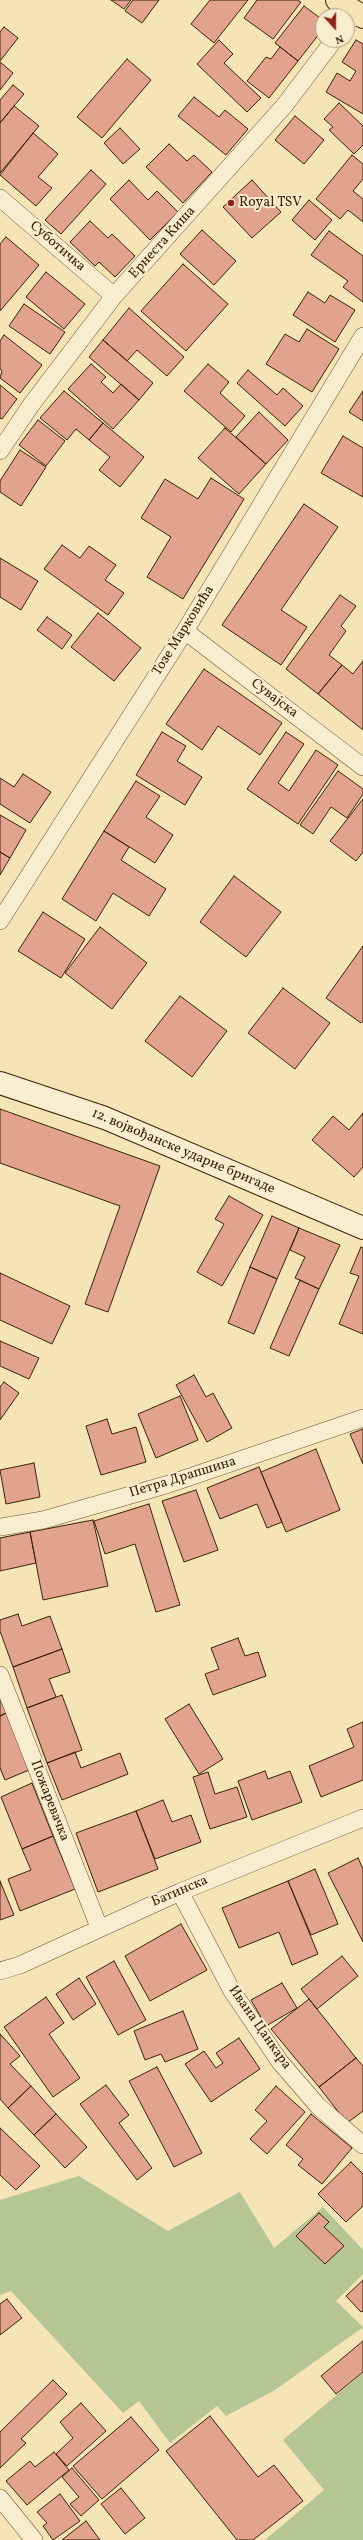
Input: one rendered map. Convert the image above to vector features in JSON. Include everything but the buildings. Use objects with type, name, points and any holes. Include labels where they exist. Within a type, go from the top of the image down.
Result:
[{"type":"main road","points":[[337,0],[356,18]]},
{"type":"main road","name":"12. војвођанске ударне бригаде","points":[[0,1083],[105,1118],[363,1228]]},
{"type":"street","name":"Ернеста Киша","points":[[0,451],[31,406],[114,296],[284,106],[328,48]]},
{"type":"street","name":"Суботичка","points":[[0,198],[114,296]]},
{"type":"street","name":"Тозе Марковића","points":[[0,921],[185,631],[361,346]]},
{"type":"street","name":"Сувајска","points":[[185,631],[363,767]]},
{"type":"street","name":"Петра Драпшина","points":[[0,1527],[44,1520],[169,1484],[363,1418]]},
{"type":"street","name":"Пожаревачка","points":[[0,1675],[99,1927]]},
{"type":"street","name":"Батинска","points":[[0,1971],[20,1965],[99,1927],[180,1892],[363,1818]]},
{"type":"street","name":"Ивана Цанкара","points":[[180,1892],[232,1991],[271,2050],[318,2106],[363,2145]]},
{"type":"street","points":[[0,2498],[34,2540]]},
{"type":"green space","points":[[79,2176],[168,2231],[240,2192],[274,2248],[323,2207],[363,2250],[363,2274],[336,2301],[363,2327],[363,2330],[362,2328],[275,2390],[226,2416],[217,2406],[170,2443],[139,2401],[123,2413],[11,2291],[0,2295],[0,2200]]},
{"type":"green space","points":[[363,2373],[363,2540],[265,2540],[324,2490],[283,2440]]},
{"type":"place","name":"Royal TSV","points":[[231,203]]}]
